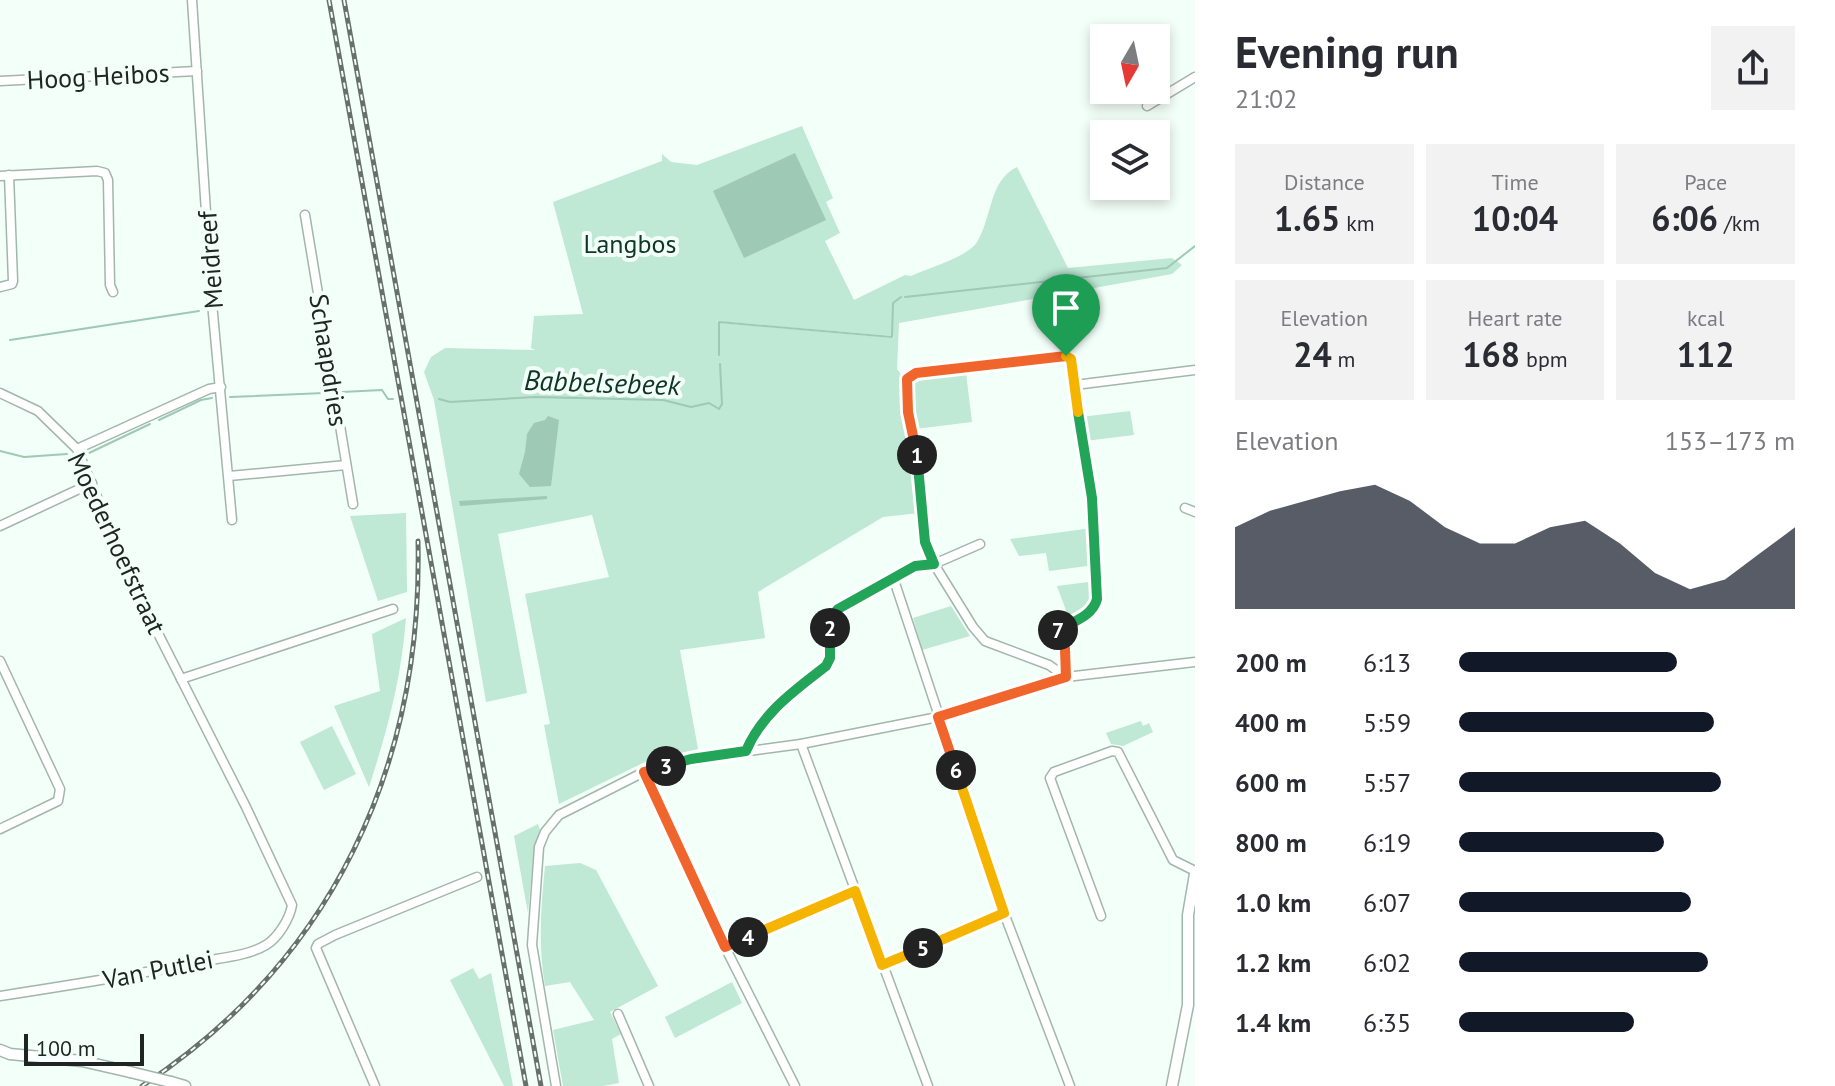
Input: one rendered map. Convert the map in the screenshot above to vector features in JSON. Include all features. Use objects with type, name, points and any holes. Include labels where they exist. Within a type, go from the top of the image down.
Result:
[{"type":"street","name":"Meidreef","points":[[192,0],[232,520]]},
{"type":"street","name":"Hoog Heibos","points":[[0,81],[197,71]]},
{"type":"street","points":[[1147,106],[1195,77]]},
{"type":"street","points":[[0,287],[13,281],[4,176],[97,171],[105,173],[108,180],[110,285],[113,292]]},
{"type":"street","name":"Schaapdries","points":[[305,215],[353,504]]},
{"type":"street","points":[[1064,355],[1071,359],[1092,498],[1098,590],[1093,609],[1057,630],[1065,649],[1066,677],[1049,665],[985,641],[934,564],[922,527],[920,480],[908,412],[907,379],[916,373],[1064,355]]},
{"type":"street","points":[[1075,385],[1195,370]]},
{"type":"street","points":[[77,449],[209,389],[221,387]]},
{"type":"street","name":"Moederhoefstraat","points":[[0,393],[38,411],[77,449],[134,586],[292,905]]},
{"type":"street","points":[[229,476],[346,465]]},
{"type":"street","points":[[0,526],[92,483]]},
{"type":"street","points":[[1185,508],[1195,512]]},
{"type":"street","points":[[746,751],[753,734],[782,700],[826,666],[830,658],[832,616],[838,609],[915,566],[934,564],[980,544]]},
{"type":"street","points":[[893,577],[1004,913],[1070,1086]]},
{"type":"street","points":[[181,679],[393,609]]},
{"type":"street","points":[[0,661],[60,789],[58,801],[0,829]]},
{"type":"street","points":[[556,1086],[532,945],[539,850],[545,832],[559,815],[644,772],[691,759],[801,744],[938,717],[1066,677],[1195,662]]},
{"type":"street","points":[[801,744],[928,1086]]},
{"type":"street","points":[[1101,916],[1050,778],[1054,772],[1112,751],[1120,753],[1172,857],[1195,873],[1188,915],[1190,1023],[1172,1086]]},
{"type":"street","points":[[644,772],[725,947],[795,1086]]},
{"type":"street","points":[[375,1086],[316,948],[335,935],[477,877]]},
{"type":"street","points":[[725,947],[855,891]]},
{"type":"street","name":"Van Putlei","points":[[0,996],[128,976],[247,952],[266,945],[274,938],[290,915],[292,905]]},
{"type":"street","points":[[882,965],[1004,913]]},
{"type":"street","points":[[618,1014],[648,1086]]},
{"type":"street","points":[[0,1050],[10,1054],[82,1061],[185,1086]]},
{"type":"green space","name":"Langbos","points":[[802,126],[833,198],[826,202],[840,233],[825,241],[854,300],[905,275],[911,276],[965,253],[977,242],[982,232],[1001,181],[1017,167],[1068,268],[1172,258],[1182,265],[1172,274],[899,323],[897,369],[903,377],[901,395],[918,481],[919,513],[883,517],[758,592],[765,638],[680,650],[698,749],[647,761],[559,804],[544,725],[550,724],[525,594],[609,577],[592,515],[498,534],[527,693],[486,702],[434,400],[424,372],[431,357],[445,348],[535,350],[531,348],[534,316],[583,314],[553,202],[662,161],[662,154],[671,162],[697,165]],"holes":[[[716,321],[893,336],[894,338]]]},
{"type":"green space","points":[[966,373],[972,422],[915,429],[915,379]]},
{"type":"green space","points":[[1130,411],[1134,435],[1085,441],[1081,417]]},
{"type":"green space","points":[[406,513],[407,592],[378,601],[350,516]]},
{"type":"green space","points":[[1092,528],[1095,565],[1049,571],[1046,553],[1019,556],[1010,539]]},
{"type":"green space","points":[[1096,581],[1094,604],[1070,621],[1057,586]]},
{"type":"green space","points":[[951,606],[970,636],[922,650],[913,618]]},
{"type":"green space","points":[[406,618],[393,704],[369,787],[334,706],[380,691],[372,634]]},
{"type":"green space","points":[[1141,721],[1143,726],[1149,723],[1153,732],[1123,746],[1111,744],[1106,733]]},
{"type":"green space","points":[[332,726],[356,774],[324,790],[300,742]]},
{"type":"green space","points":[[538,824],[540,830],[534,848],[528,913],[514,836]]},
{"type":"green space","points":[[580,863],[596,870],[658,986],[610,1012],[621,1034],[612,1039],[619,1083],[603,1086],[563,1086],[553,1030],[594,1020],[570,982],[545,986],[541,956],[545,866]]},
{"type":"green space","points":[[473,968],[479,979],[491,973],[513,1086],[504,1086],[450,980]]},
{"type":"green space","points":[[732,982],[742,1003],[675,1038],[665,1017]]},
{"type":"shaded area","points":[[795,153],[826,220],[744,258],[713,191]]},
{"type":"shaded area","points":[[548,416],[559,420],[551,486],[530,487],[519,474],[527,434],[534,423]]},
{"type":"shaded area","points":[[547,496],[547,499],[460,506],[459,501]]},
{"type":"waterway","name":"Babbelsebeek","points":[[905,297],[1167,268],[1195,246]]},
{"type":"waterway","name":"Babbelsebeek","points":[[719,355],[719,322],[892,337],[893,303],[901,297]]},
{"type":"waterway","points":[[10,340],[199,311]]},
{"type":"waterway","name":"Babbelsebeek","points":[[439,399],[450,402],[535,397],[663,400],[691,407],[709,403],[719,409],[722,404],[720,364]]},
{"type":"waterway","name":"Babbelsebeek","points":[[342,392],[382,390],[388,399],[393,399]]},
{"type":"waterway","name":"Babbelsebeek","points":[[230,397],[324,393]]},
{"type":"waterway","name":"Babbelsebeek","points":[[159,420],[212,398]]},
{"type":"waterway","name":"Babbelsebeek","points":[[89,453],[150,424]]},
{"type":"waterway","name":"Babbelsebeek","points":[[0,451],[24,457],[67,454]]},
{"type":"railway","points":[[329,0],[526,1086]]},
{"type":"railway","points":[[344,0],[541,1086]]},
{"type":"railway","points":[[142,1086],[209,1036],[266,980],[314,918],[353,851],[383,779],[404,704],[415,624],[418,541]]},
{"type":"route","points":[[1066,356],[1071,359],[1092,498],[1098,578],[1096,605],[1057,630],[1065,649],[1066,677],[938,717],[1004,913],[882,965],[855,891],[725,947],[644,772],[691,759],[746,751],[753,734],[782,700],[826,666],[830,658],[832,616],[838,609],[915,566],[934,564],[925,542],[920,513],[920,480],[908,412],[907,379],[916,373],[1066,356]]}]
